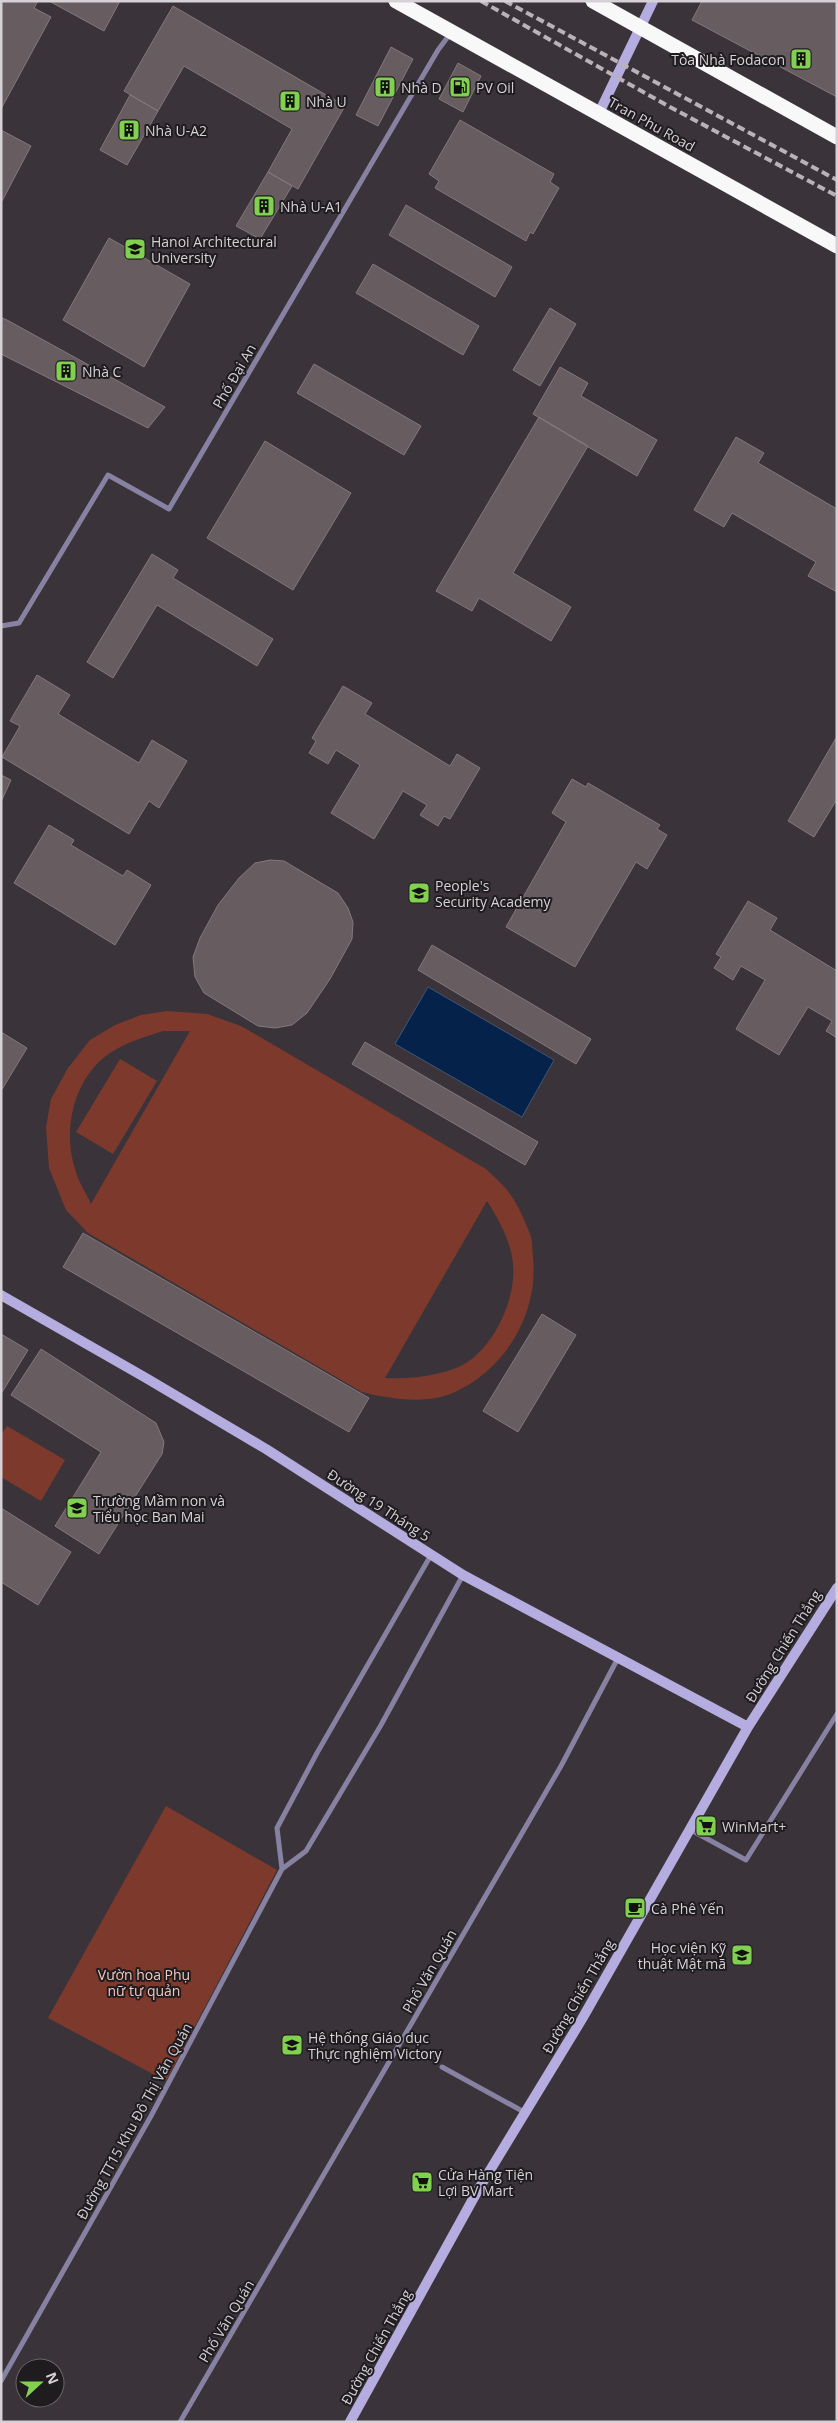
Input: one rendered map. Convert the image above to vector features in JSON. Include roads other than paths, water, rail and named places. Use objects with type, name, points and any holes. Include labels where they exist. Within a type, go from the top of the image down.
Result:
[{"type":"highway","name":"Tran Phu Road","points":[[396,1],[837,246]]},
{"type":"highway","points":[[593,1],[837,138]]},
{"type":"street","points":[[599,113],[653,1]]},
{"type":"street","name":"Phố Đại An","points":[[1,626],[18,623],[108,475],[169,509],[438,50],[452,31]]},
{"type":"street","name":"Đường 19 Tháng 5","points":[[1,1295],[266,1449],[463,1575],[748,1727]]},
{"type":"street","points":[[431,1555],[317,1753],[277,1828],[282,1869],[306,1851],[381,1725],[463,1575]]},
{"type":"street","name":"Đường Chiến Thắng","points":[[350,2422],[524,2112],[582,2018],[691,1830],[748,1727],[837,1588]]},
{"type":"street","name":"Phố Văn Quán","points":[[180,2422],[556,1774],[618,1658]]},
{"type":"street","points":[[691,1830],[746,1860],[837,1714]]},
{"type":"street","name":"Đường TT15 Khu Đô Thị Văn Quán","points":[[1,2381],[151,2116],[282,1869]]},
{"type":"street","points":[[442,2067],[524,2112]]},
{"type":"water","points":[[428,987],[554,1060],[522,1117],[395,1044]]},
{"type":"railway","points":[[481,1],[670,107],[837,196]]},
{"type":"railway","points":[[505,1],[837,180]]},
{"type":"place","name":"Tòa Nhà Fodacon","points":[[801,59]]},
{"type":"place","name":"Nhà D","points":[[385,87]]},
{"type":"place","name":"PV Oil","points":[[460,87]]},
{"type":"place","name":"Nhà U","points":[[290,101]]},
{"type":"place","name":"Nhà U-A2","points":[[129,130]]},
{"type":"place","name":"Nhà U-A1","points":[[264,206]]},
{"type":"place","name":"Hanoi Architectural University","points":[[135,249]]},
{"type":"place","name":"Nhà C","points":[[66,371]]},
{"type":"place","name":"People's Security Academy","points":[[419,893]]},
{"type":"place","name":"Trường Mầm non và Tiểu học Ban Mai","points":[[77,1508]]},
{"type":"place","name":"WinMart+","points":[[706,1826]]},
{"type":"place","name":"Cà Phê Yến","points":[[635,1908]]},
{"type":"place","name":"Học viện Kỹ thuật Mật mã","points":[[742,1955]]},
{"type":"place","name":"Hệ thống Giáo dục Thực nghiệm Victory","points":[[292,2045]]},
{"type":"place","name":"Cửa Hàng Tiện Lợi BV Mart","points":[[422,2182]]},
{"type":"park label","name":"Vườn hoa Phụ nữ tự quản","points":[[144,1982]]}]
